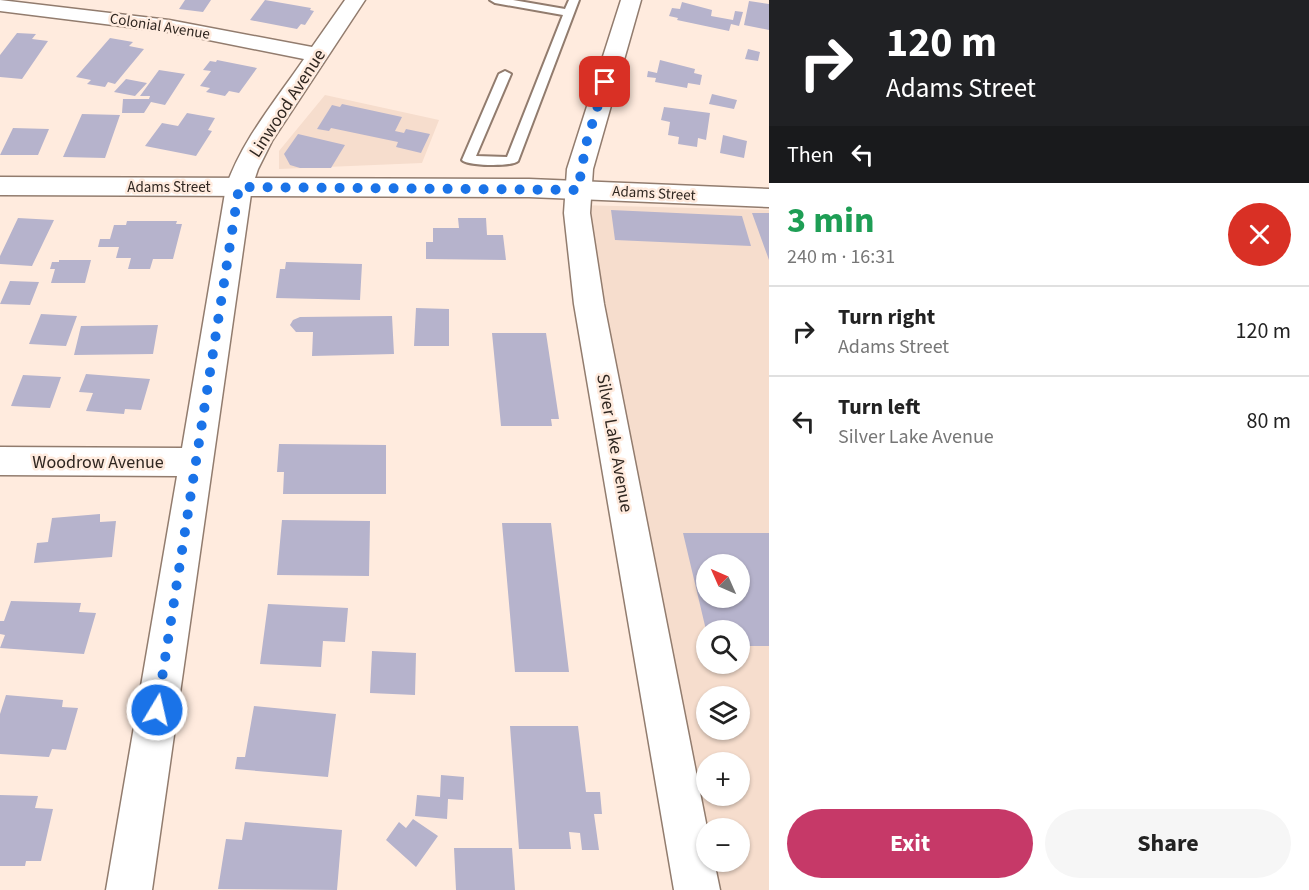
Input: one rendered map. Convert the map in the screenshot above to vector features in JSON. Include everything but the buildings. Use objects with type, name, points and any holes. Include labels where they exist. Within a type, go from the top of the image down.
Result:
[{"type":"street","name":"Linwood Avenue","points":[[129,890],[239,187],[244,169],[260,141],[355,0]]},
{"type":"street","name":"Silver Lake Avenue","points":[[631,0],[586,144],[578,190],[578,228],[589,304],[697,890]]},
{"type":"street","name":"Colonial Avenue","points":[[0,5],[169,26],[318,55]]},
{"type":"street","name":"Adams Street","points":[[0,186],[578,190],[769,198]]},
{"type":"street","name":"Woodrow Avenue","points":[[0,462],[196,462]]},
{"type":"lane","points":[[495,0],[569,13]]},
{"type":"lane","points":[[505,74],[468,160],[512,161],[574,0]]},
{"type":"shaded area","points":[[325,95],[439,120],[422,163],[279,169],[279,151]]},
{"type":"shaded area","points":[[577,205],[769,210],[769,890],[699,890]]},
{"type":"route","points":[[157,710],[239,187],[578,190],[586,144],[605,82]]}]
